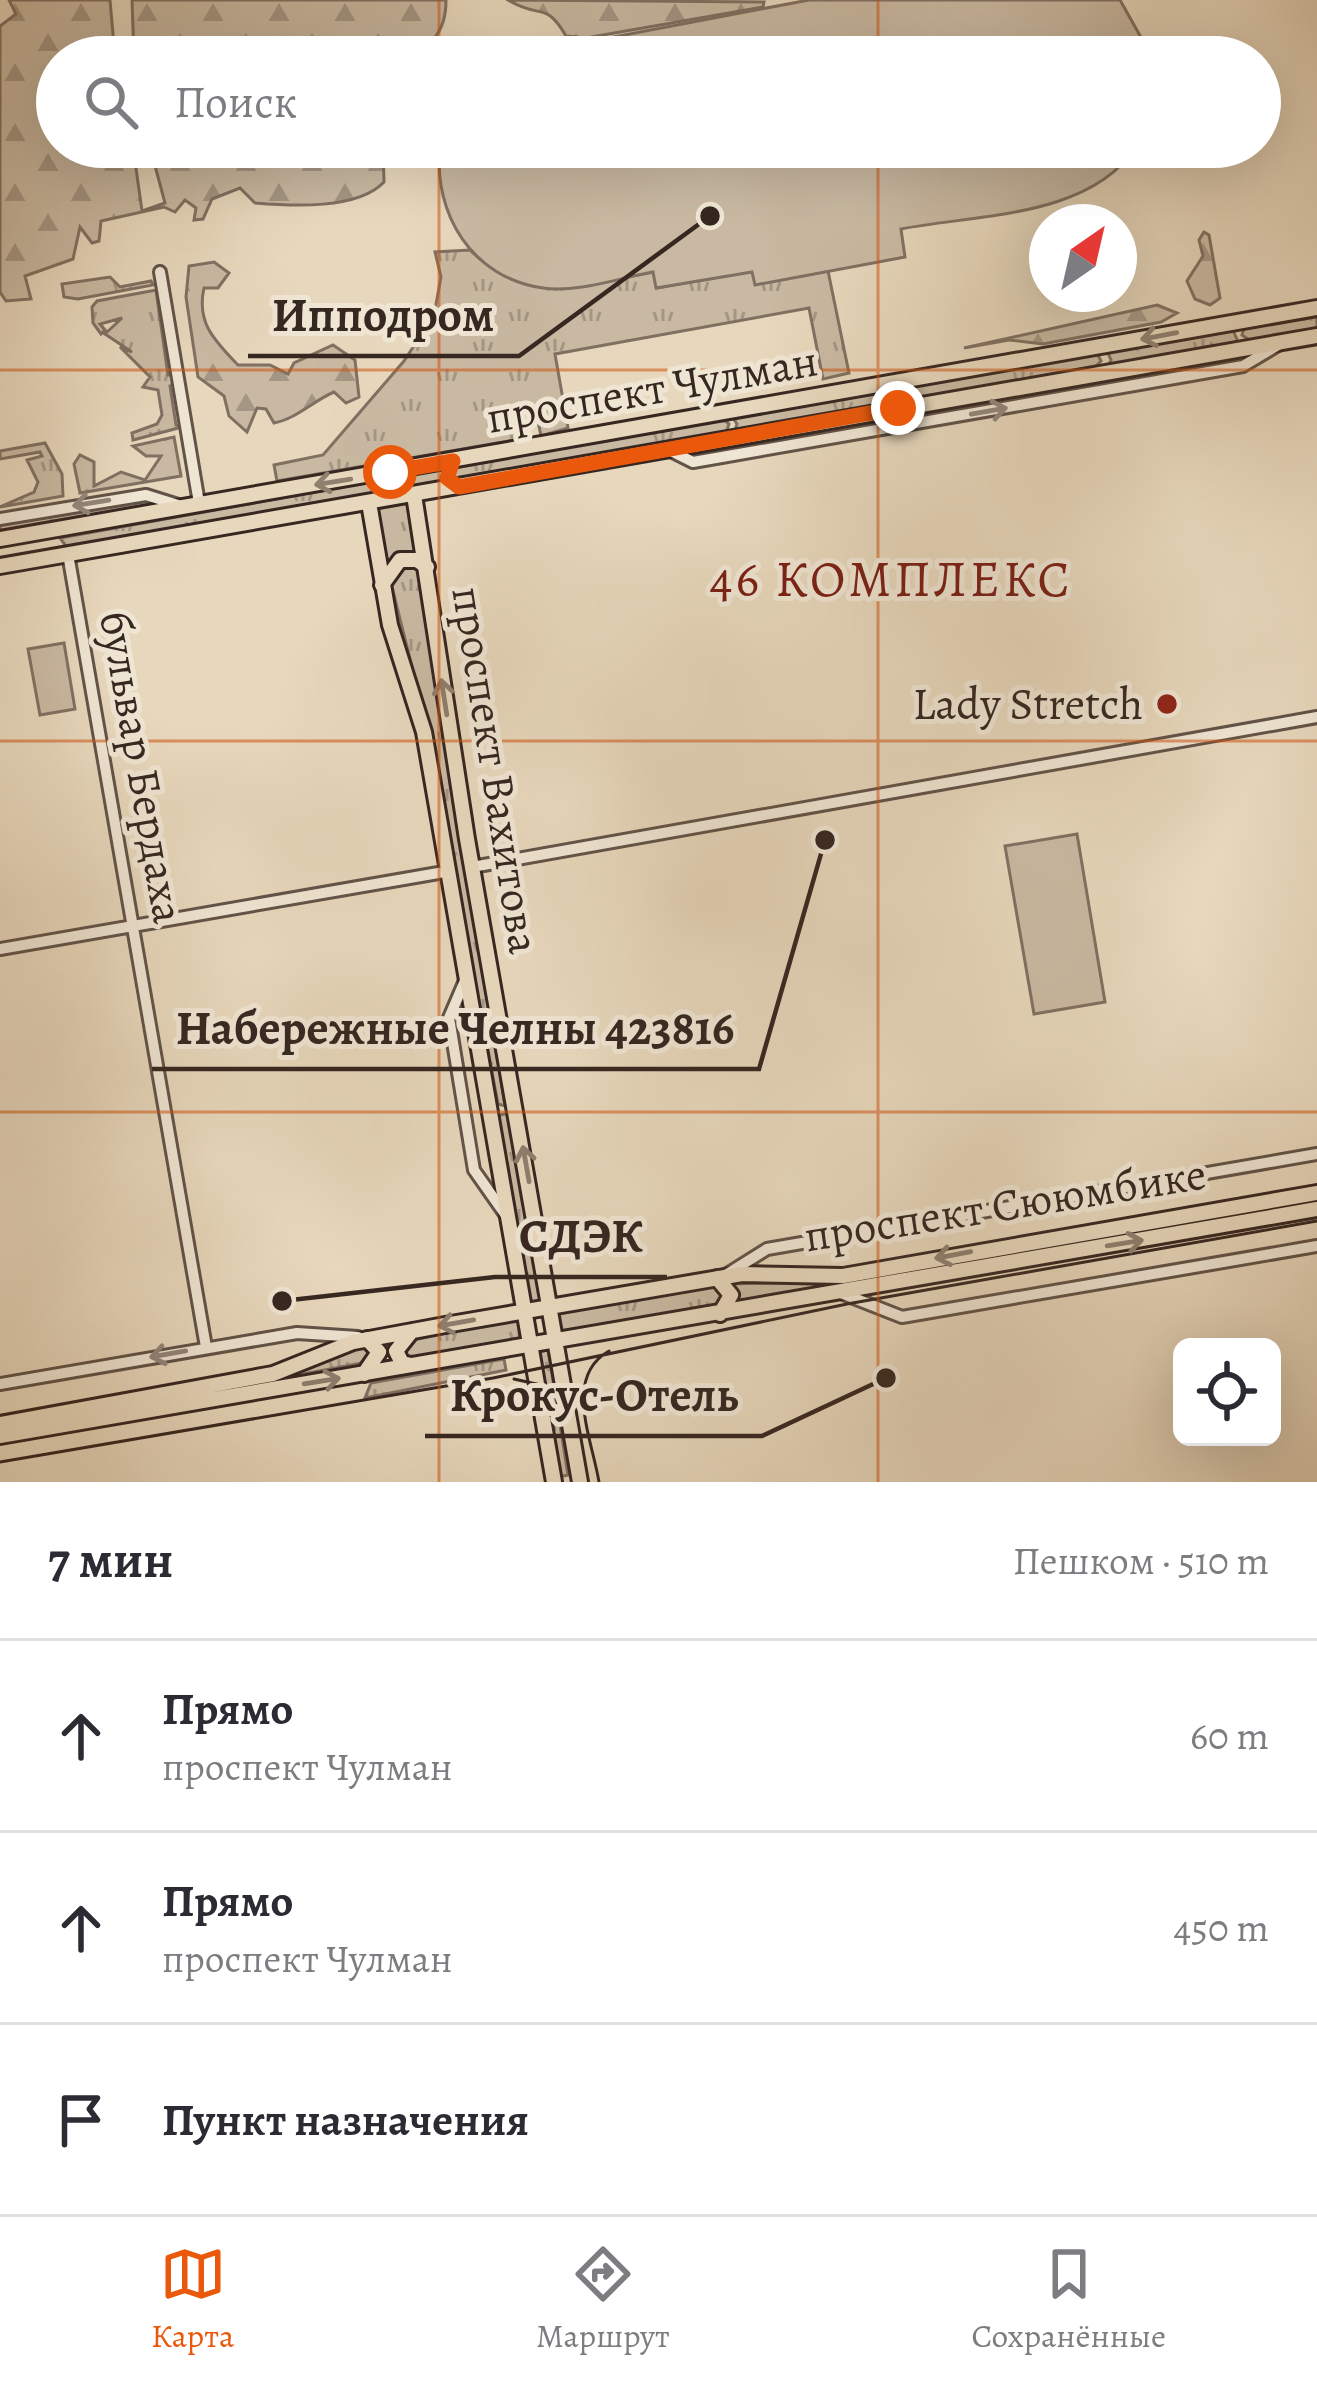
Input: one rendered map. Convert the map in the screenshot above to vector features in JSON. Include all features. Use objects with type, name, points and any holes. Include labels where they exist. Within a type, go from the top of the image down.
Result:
[{"type":"main road","name":"проспект Чулман","points":[[2,539],[1317,308]]},
{"type":"main road","points":[[1244,321],[1237,334],[1252,346]]},
{"type":"main road","name":"проспект Чулман","points":[[2,566],[1317,336]]},
{"type":"main road","points":[[1096,348],[1106,362],[1096,373]]},
{"type":"main road","points":[[717,414],[732,427],[723,438]]},
{"type":"main road","points":[[453,461],[447,478],[459,487]]},
{"type":"main road","name":"проспект Вахитова","points":[[414,495],[472,867],[559,1349],[576,1482]]},
{"type":"main road","name":"проспект Вахитова","points":[[369,503],[389,625],[424,732],[557,1482]]},
{"type":"main road","points":[[60,529],[53,545],[67,554]]},
{"type":"main road","points":[[2,539],[15,552],[2,566]]},
{"type":"main road","points":[[382,585],[400,560],[417,560],[428,570]]},
{"type":"main road","points":[[490,1104],[505,1113],[514,1099]]},
{"type":"main road","name":"проспект Сююмбике","points":[[0,1424],[273,1374],[367,1339],[412,1331],[720,1277],[843,1276],[1317,1192]]},
{"type":"main road","name":"проспект Сююмбике","points":[[559,1349],[585,1338],[1317,1209]]},
{"type":"main road","points":[[720,1277],[731,1295],[720,1314]]},
{"type":"main road","points":[[546,1279],[578,1302]]},
{"type":"main road","points":[[499,1316],[521,1283]]},
{"type":"main road","points":[[412,1331],[396,1351],[402,1363],[418,1366]]},
{"type":"main road","points":[[364,1374],[379,1352],[367,1339]]},
{"type":"main road","points":[[0,1436],[364,1374],[506,1352],[559,1349]]},
{"type":"main road","points":[[557,1482],[576,1482]]},
{"type":"street","points":[[160,272],[200,503]]},
{"type":"street","points":[[669,450],[693,461],[1222,370],[1255,363],[1285,340]]},
{"type":"street","points":[[0,519],[146,495],[182,506]]},
{"type":"street","name":"бульвар Бердаха","points":[[67,554],[206,1347]]},
{"type":"street","points":[[472,867],[1317,717]]},
{"type":"street","points":[[0,949],[450,871]]},
{"type":"street","points":[[468,973],[449,1018],[474,1170],[511,1223]]},
{"type":"street","points":[[720,1277],[767,1249],[1317,1154]]},
{"type":"street","points":[[841,1293],[902,1316],[1317,1246]]},
{"type":"street","points":[[0,1384],[297,1333],[367,1339]]},
{"type":"green space","points":[[9,0],[110,0],[113,36],[36,36],[36,168],[136,168],[142,211],[165,203],[156,168],[384,168],[384,182],[358,198],[305,205],[255,203],[240,188],[212,199],[203,219],[194,220],[196,208],[185,200],[175,212],[164,207],[101,221],[99,241],[92,243],[80,227],[73,259],[25,276],[31,299],[6,301],[0,292],[0,26],[16,14]]},
{"type":"green space","points":[[132,0],[446,0],[436,36],[133,36]]},
{"type":"green space","points":[[508,0],[764,2],[763,7],[597,36],[566,36],[547,14]]},
{"type":"green space","points":[[809,0],[1120,0],[1140,36],[619,36]]},
{"type":"green space","points":[[440,168],[1118,168],[1090,188],[1047,204],[1029,204],[1029,209],[901,229],[905,257],[755,285],[752,272],[656,288],[653,272],[584,287],[556,289],[518,282],[477,257],[462,239],[443,196]]},
{"type":"green space","points":[[1204,232],[1209,235],[1220,298],[1210,305],[1195,299],[1187,281],[1203,256],[1199,240]]},
{"type":"green space","points":[[470,250],[511,277],[557,285],[654,272],[657,288],[753,271],[756,284],[828,271],[849,373],[823,379],[809,308],[555,354],[568,428],[541,436],[538,421],[524,423],[526,438],[277,481],[274,465],[323,455],[404,361],[434,315],[441,277],[435,252]]},
{"type":"green space","points":[[214,262],[229,273],[218,288],[204,288],[205,321],[238,365],[270,365],[288,374],[294,363],[333,345],[355,360],[359,397],[346,403],[334,392],[274,423],[266,409],[257,408],[247,432],[229,416],[224,396],[198,377],[186,297],[189,266]]},
{"type":"green space","points":[[110,277],[120,287],[151,281],[153,285],[78,299],[64,297],[62,284]]},
{"type":"green space","points":[[156,290],[168,375],[173,375],[175,384],[170,386],[176,425],[182,427],[133,440],[132,433],[157,424],[162,415],[158,390],[143,387],[150,377],[120,347],[132,352],[105,334],[122,318],[100,324],[105,330],[101,334],[93,323],[92,307],[97,301]]},
{"type":"green space","points":[[1157,305],[1177,313],[1161,322],[1043,344],[1009,340],[964,348],[1137,312]]},
{"type":"green space","points":[[1317,314],[1317,330],[1251,341],[1242,335],[1245,325]]},
{"type":"green space","points":[[1232,328],[1239,344],[1107,369],[1111,360],[1106,349]]},
{"type":"green space","points":[[1097,353],[1101,361],[1096,366],[734,433],[737,424],[731,415]]},
{"type":"green space","points":[[722,418],[729,424],[726,433],[456,481],[453,477],[455,468]]},
{"type":"green space","points":[[174,437],[181,476],[80,493],[74,464],[80,455],[94,462],[94,486],[121,472],[145,480],[161,456],[146,456],[133,446]]},
{"type":"green space","points":[[45,443],[62,474],[63,496],[0,507],[34,492],[38,482],[27,460],[42,456],[40,452],[0,459],[0,451]]},
{"type":"green space","points":[[443,469],[445,483],[69,550],[60,538]]},
{"type":"green space","points":[[145,497],[162,503],[0,531],[0,523]]},
{"type":"green space","points":[[408,503],[419,557],[408,553],[387,562],[377,509]]},
{"type":"green space","points":[[418,566],[505,1106],[498,1104],[428,730],[390,579],[397,567]]},
{"type":"green space","points":[[64,643],[75,709],[40,715],[28,649]]},
{"type":"green space","points":[[1077,834],[1105,1002],[1034,1014],[1005,846]]},
{"type":"green space","points":[[509,1113],[541,1301],[528,1304],[496,1116]]},
{"type":"green space","points":[[1317,1197],[1317,1202],[734,1305],[731,1284],[820,1281]]},
{"type":"green space","points":[[714,1285],[722,1293],[717,1305],[561,1336],[557,1312]]},
{"type":"green space","points":[[517,1318],[521,1340],[407,1361],[402,1348],[409,1341]]},
{"type":"green space","points":[[364,1344],[373,1351],[367,1362],[0,1431],[271,1379]]},
{"type":"green space","points":[[548,1350],[568,1475],[558,1477],[536,1352]]},
{"type":"green space","points":[[504,1359],[506,1370],[365,1398],[371,1383]]},
{"type":"tram line","points":[[0,1462],[493,1378],[847,1304],[1317,1221]]},
{"type":"tram line","points":[[599,1482],[584,1393],[595,1362],[609,1351]]},
{"type":"tram line","points":[[514,1379],[572,1392],[585,1405]]},
{"type":"place","name":"Ипподром","points":[[710,216]]},
{"type":"place","name":"Lady Stretch","points":[[1167,704]]},
{"type":"place","name":"Набережные Челны 423816","points":[[825,840]]},
{"type":"place","name":"СДЭК","points":[[282,1301]]},
{"type":"place","name":"Крокус-Отель","points":[[886,1378]]},
{"type":"district","name":"46 КОМПЛЕКС","points":[[891,579]]},
{"type":"route","points":[[390,472],[453,461],[447,478],[459,487],[898,408]]}]
